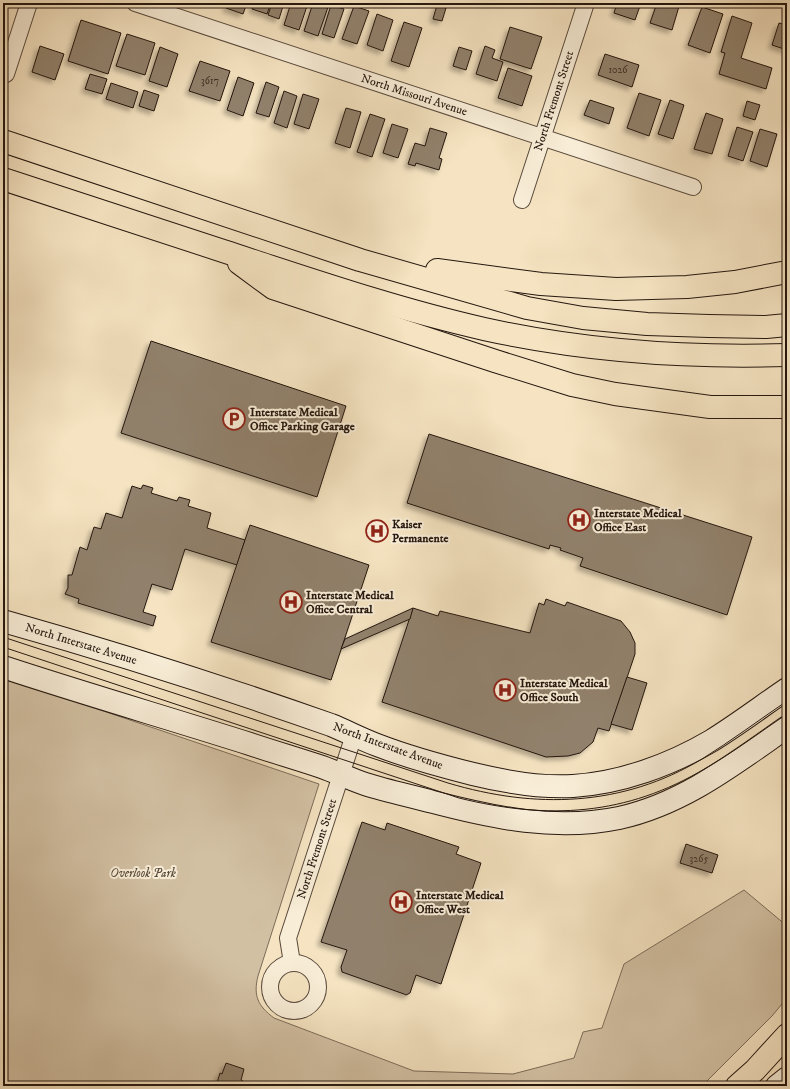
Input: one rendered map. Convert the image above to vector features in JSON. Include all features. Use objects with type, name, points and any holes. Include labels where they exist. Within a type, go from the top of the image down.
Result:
[{"type":"highway","points":[[3,141],[360,260],[527,308],[583,318],[647,324],[709,326],[787,325]]},
{"type":"highway","points":[[3,179],[346,291],[484,328],[536,339],[624,351],[737,356],[787,355]]},
{"type":"highway","points":[[222,250],[273,288],[495,361],[572,384],[622,395],[710,407],[787,406]]},
{"type":"highway","points":[[360,260],[541,284],[616,289],[687,287],[735,282],[787,272]]},
{"type":"highway","points":[[737,1086],[755,1070],[787,1035]]},
{"type":"street","points":[[6,74],[29,3]]},
{"type":"street","name":"North Missouri Avenue","points":[[135,3],[693,187]]},
{"type":"street","name":"North Fremont Street","points":[[522,200],[586,3]]},
{"type":"street","name":"North Interstate Avenue","points":[[3,621],[105,650],[333,726],[377,745],[440,766],[518,784],[540,786],[573,786],[629,776],[659,766],[712,740],[787,689]]},
{"type":"street","points":[[3,666],[70,689],[172,719],[262,748],[364,784],[495,818],[521,822],[563,823],[619,818],[667,803],[716,776],[787,728]]},
{"type":"street","name":"North Fremont Street","points":[[292,963],[288,938],[354,735]]},
{"type":"street","points":[[777,1086],[787,1078]]},
{"type":"green space","name":"Overlook Park","points":[[3,677],[319,784],[258,976],[256,989],[258,1000],[264,1009],[274,1018],[414,1071],[513,1074],[574,1058],[583,1032],[602,1028],[624,964],[744,890],[787,926],[787,998],[772,1016],[705,1083],[700,1086],[3,1086]]},
{"type":"building","points":[[228,3],[247,3],[243,14],[226,8]]},
{"type":"building","points":[[254,3],[271,3],[267,14],[252,9]]},
{"type":"building","points":[[272,3],[284,3],[279,19],[268,15]]},
{"type":"building","points":[[291,3],[308,3],[299,30],[284,25]]},
{"type":"building","points":[[313,3],[328,7],[318,36],[304,31]]},
{"type":"building","points":[[617,3],[641,3],[635,20],[614,13]]},
{"type":"building","points":[[657,3],[680,3],[672,30],[650,23]]},
{"type":"building","points":[[331,5],[344,9],[334,38],[322,34]]},
{"type":"building","points":[[437,5],[446,8],[442,21],[433,19]]},
{"type":"building","points":[[354,6],[369,11],[357,44],[342,39]]},
{"type":"building","points":[[702,7],[723,14],[710,53],[688,45]]},
{"type":"building","points":[[377,14],[393,20],[383,51],[367,45]]},
{"type":"building","points":[[732,16],[752,23],[741,58],[772,68],[766,89],[719,74],[725,53],[721,52]]},
{"type":"building","points":[[81,20],[121,33],[108,74],[68,61]]},
{"type":"building","points":[[404,22],[422,28],[409,67],[391,61]]},
{"type":"building","points":[[779,23],[787,25],[787,50],[772,45]]},
{"type":"building","points":[[510,27],[542,37],[531,69],[500,59]]},
{"type":"building","points":[[127,34],[155,43],[145,75],[116,66]]},
{"type":"building","points":[[40,46],[64,54],[55,80],[32,72]]},
{"type":"building","points":[[485,46],[495,50],[492,58],[503,62],[497,81],[476,74]]},
{"type":"building","points":[[160,47],[178,54],[167,87],[149,81]]},
{"type":"building","points":[[459,47],[472,51],[466,70],[453,66]]},
{"type":"building","points":[[605,54],[639,65],[632,87],[598,75]]},
{"type":"building","points":[[200,61],[230,71],[220,101],[189,91]]},
{"type":"building","points":[[508,68],[532,76],[522,106],[498,98]]},
{"type":"building","points":[[90,74],[107,79],[102,94],[85,89]]},
{"type":"building","points":[[238,77],[254,83],[243,116],[227,110]]},
{"type":"building","points":[[266,82],[279,87],[269,117],[256,113]]},
{"type":"building","points":[[111,83],[138,92],[133,108],[106,99]]},
{"type":"building","points":[[144,90],[159,95],[154,111],[139,106]]},
{"type":"building","points":[[284,91],[297,96],[287,128],[274,123]]},
{"type":"building","points":[[639,93],[661,100],[649,136],[627,128]]},
{"type":"building","points":[[303,94],[319,99],[309,129],[294,124]]},
{"type":"building","points":[[590,100],[614,108],[609,124],[584,115]]},
{"type":"building","points":[[670,100],[684,105],[673,139],[658,134]]},
{"type":"building","points":[[747,101],[760,105],[755,120],[743,116]]},
{"type":"building","points":[[346,108],[361,112],[350,148],[335,143]]},
{"type":"building","points":[[706,113],[723,119],[712,154],[694,149]]},
{"type":"building","points":[[370,114],[385,119],[372,157],[357,152]]},
{"type":"building","points":[[392,124],[408,129],[398,158],[383,153]]},
{"type":"building","points":[[737,127],[753,132],[743,161],[728,156]]},
{"type":"building","points":[[430,128],[447,133],[439,158],[442,159],[439,170],[416,163],[415,166],[408,164],[415,143],[425,146]]},
{"type":"building","points":[[760,129],[777,134],[767,167],[750,161]]},
{"type":"building","name":"Interstate Medical Office Parking Garage","points":[[151,341],[346,406],[317,497],[121,433]]},
{"type":"building","name":"Interstate Medical Office East","points":[[429,434],[752,537],[727,615],[580,566],[583,558],[560,550],[561,548],[550,545],[549,549],[407,503]]},
{"type":"building","points":[[143,485],[153,488],[151,493],[177,501],[179,497],[190,500],[188,506],[211,513],[207,528],[245,540],[237,565],[185,549],[172,590],[152,584],[143,612],[156,616],[153,626],[78,603],[79,599],[65,594],[68,588],[68,575],[72,575],[80,547],[87,550],[94,527],[101,529],[106,513],[122,518],[132,486],[141,489]]},
{"type":"building","name":"Interstate Medical Office Central","points":[[250,525],[369,565],[331,680],[211,642]]},
{"type":"building","name":"Interstate Medical Office South","points":[[546,599],[565,606],[567,602],[621,621],[630,632],[635,643],[635,654],[609,731],[598,728],[593,742],[580,753],[568,756],[546,757],[382,702],[413,608],[438,616],[440,611],[530,633],[539,603],[544,605]]},
{"type":"building","points":[[413,608],[410,619],[341,649],[345,639]]},
{"type":"building","points":[[627,677],[647,683],[632,730],[611,724]]},
{"type":"building","name":"Interstate Medical Office West","points":[[362,822],[385,830],[387,823],[459,847],[456,854],[481,863],[441,984],[416,975],[410,993],[406,995],[342,972],[341,967],[347,950],[321,942]]},
{"type":"building","points":[[686,844],[718,855],[712,873],[680,863]]},
{"type":"building","points":[[226,1063],[244,1069],[241,1086],[216,1086],[220,1073],[222,1074]]},
{"type":"tram line","points":[[3,637],[448,783],[513,797],[578,799],[609,795],[641,787],[672,775],[702,759],[787,701]]},
{"type":"tram line","points":[[3,647],[459,798],[492,805],[524,809],[555,811],[586,809],[616,804],[646,796],[676,784],[706,768],[737,749],[787,714]]},
{"type":"place","name":"Interstate Medical Office Parking Garage","points":[[234,419]]},
{"type":"place","name":"Interstate Medical Office East","points":[[579,520]]},
{"type":"place","name":"Kaiser Permanente","points":[[377,531]]},
{"type":"place","name":"Interstate Medical Office Central","points":[[291,602]]},
{"type":"place","name":"Interstate Medical Office South","points":[[505,690]]},
{"type":"place","name":"Interstate Medical Office West","points":[[401,902]]}]
